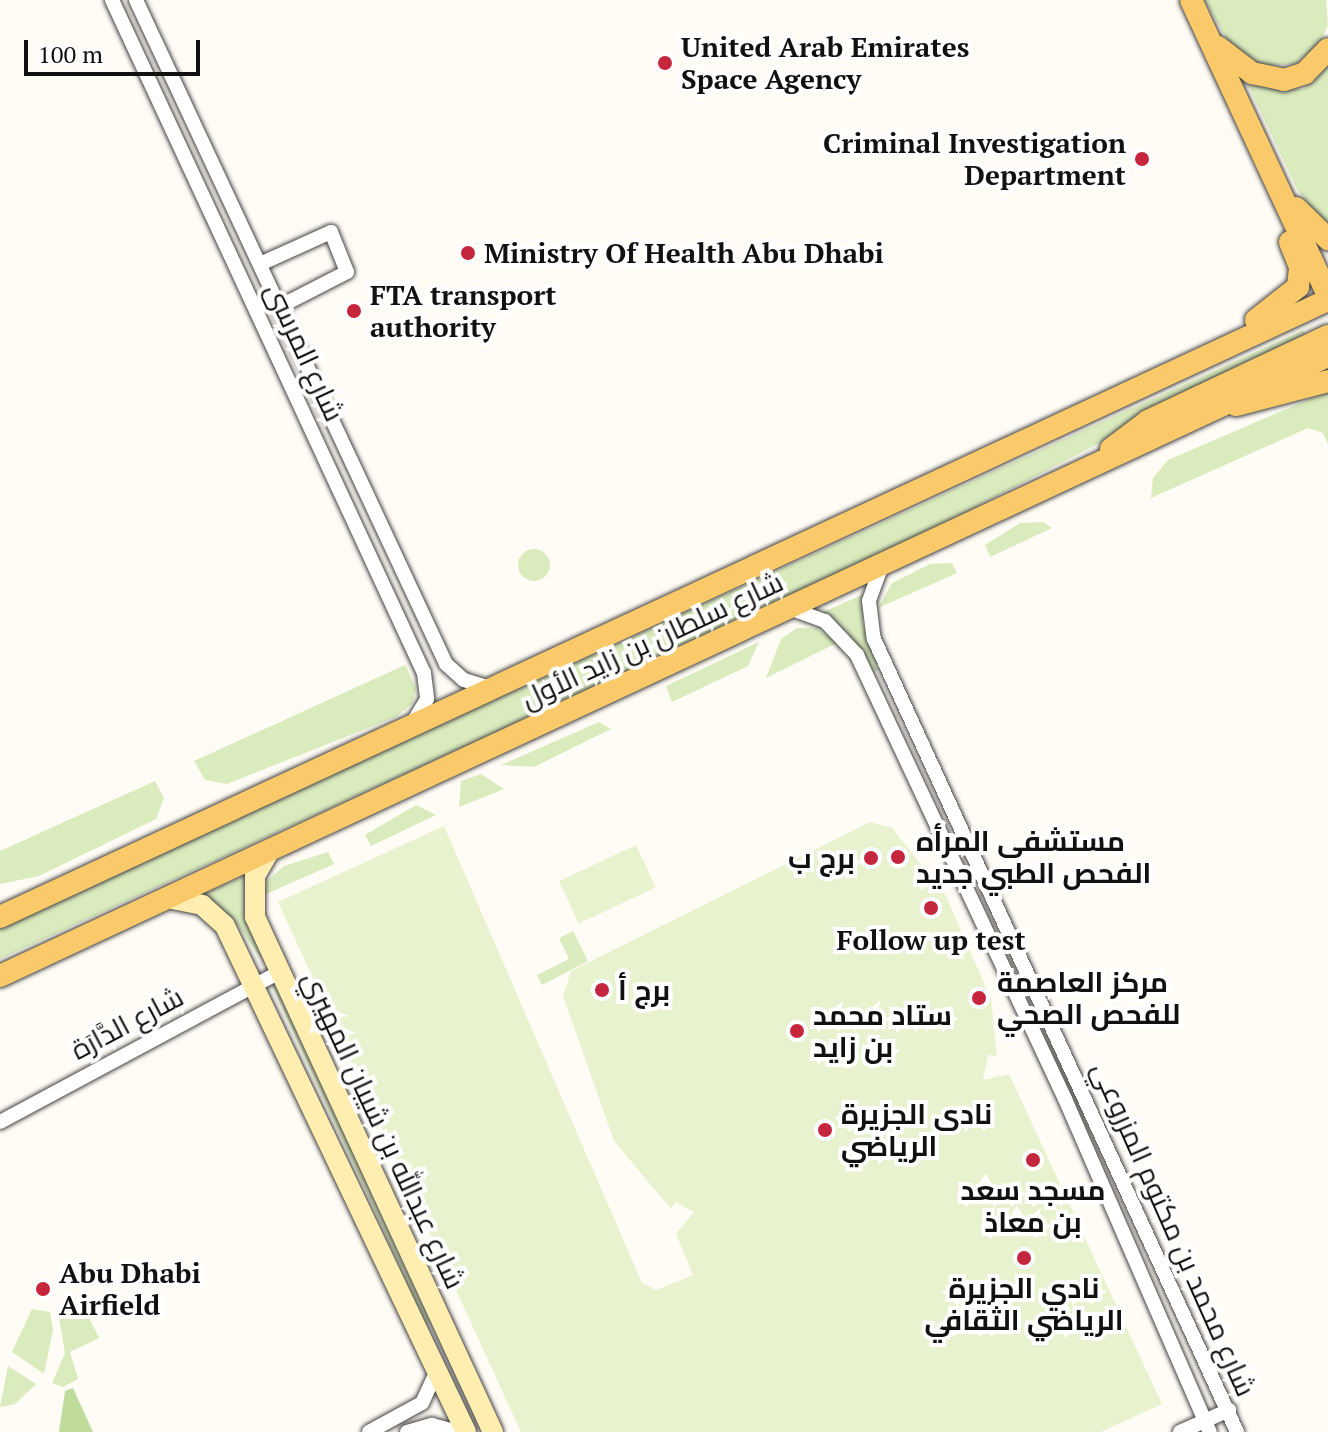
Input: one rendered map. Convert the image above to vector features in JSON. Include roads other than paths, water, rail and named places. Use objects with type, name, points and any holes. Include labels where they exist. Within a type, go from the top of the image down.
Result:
[{"type":"main road","points":[[1191,0],[1328,298]]},
{"type":"main road","points":[[1209,38],[1236,63],[1273,79],[1305,73],[1328,49]]},
{"type":"main road","points":[[1280,188],[1328,239]]},
{"type":"main road","points":[[1229,346],[1298,287],[1300,267],[1280,216],[1280,188]]},
{"type":"main road","name":"شارع سلطان بن زايد الأول","points":[[0,917],[1328,298]]},
{"type":"main road","points":[[1094,468],[1148,421],[1328,336]]},
{"type":"main road","name":"شارع سلطان بن زايد الأول","points":[[0,976],[1094,468],[1328,356]]},
{"type":"main road","points":[[1223,404],[1264,402],[1328,381]]},
{"type":"street","name":"شارع المرسى","points":[[112,0],[427,681],[423,709],[409,727]]},
{"type":"street","name":"شارع المرسى","points":[[136,0],[446,664],[464,680],[492,688]]},
{"type":"street","points":[[155,94],[171,89],[199,135]]},
{"type":"street","points":[[260,264],[331,232],[347,272],[279,307]]},
{"type":"street","points":[[293,388],[313,380]]},
{"type":"street","points":[[321,447],[339,439]]},
{"type":"street","name":"شارع محمد بن مكتوم المزروعي","points":[[882,565],[869,614],[888,672],[1237,1432]]},
{"type":"street","points":[[384,583],[403,575]]},
{"type":"street","name":"شارع محمد بن مكتوم المزروعي","points":[[788,608],[835,628],[869,681],[1065,1099],[1207,1426]]},
{"type":"street","points":[[869,681],[888,672]]},
{"type":"street","name":"شارع عبدالله بن شيبان المهيري","points":[[270,850],[255,876],[253,905],[280,972],[493,1432]]},
{"type":"street","name":"شارع عبدالله بن شيبان المهيري","points":[[167,898],[192,901],[220,917],[466,1432]]},
{"type":"street","name":"شارع الدَّارَة","points":[[0,1122],[280,972]]},
{"type":"street","points":[[422,1338],[444,1327]]},
{"type":"street","points":[[369,1432],[422,1403],[438,1370]]},
{"type":"street","points":[[1180,1432],[1207,1426],[1229,1410]]},
{"type":"street","points":[[407,1432],[432,1425],[458,1432]]},
{"type":"place","name":"United Arab Emirates Space Agency","points":[[665,63]]},
{"type":"place","name":"Criminal Investigation Department","points":[[1142,159]]},
{"type":"place","name":"Ministry Of Health Abu Dhabi","points":[[468,253]]},
{"type":"place","name":"FTA transport authority","points":[[354,311]]},
{"type":"place","name":"مستشفى المرأه الفحص الطبي جديد","points":[[898,857]]},
{"type":"place","name":"برج ب","points":[[871,858]]},
{"type":"place","name":"Follow up test","points":[[931,908]]},
{"type":"place","name":"برج أ","points":[[602,990]]},
{"type":"place","name":"مركز العاصمة للفحص الصحي","points":[[979,998]]},
{"type":"place","name":"ستاد محمد بن زايد","points":[[797,1031]]},
{"type":"place","name":"نادى الجزيرة الرياضي","points":[[825,1130]]},
{"type":"place","name":"مسجد سعد بن معاذ","points":[[1033,1160]]},
{"type":"place","name":"نادي الجزيرة الرياضي الثقافي","points":[[1024,1258]]},
{"type":"place","name":"Abu Dhabi Airfield","points":[[43,1289]]}]
